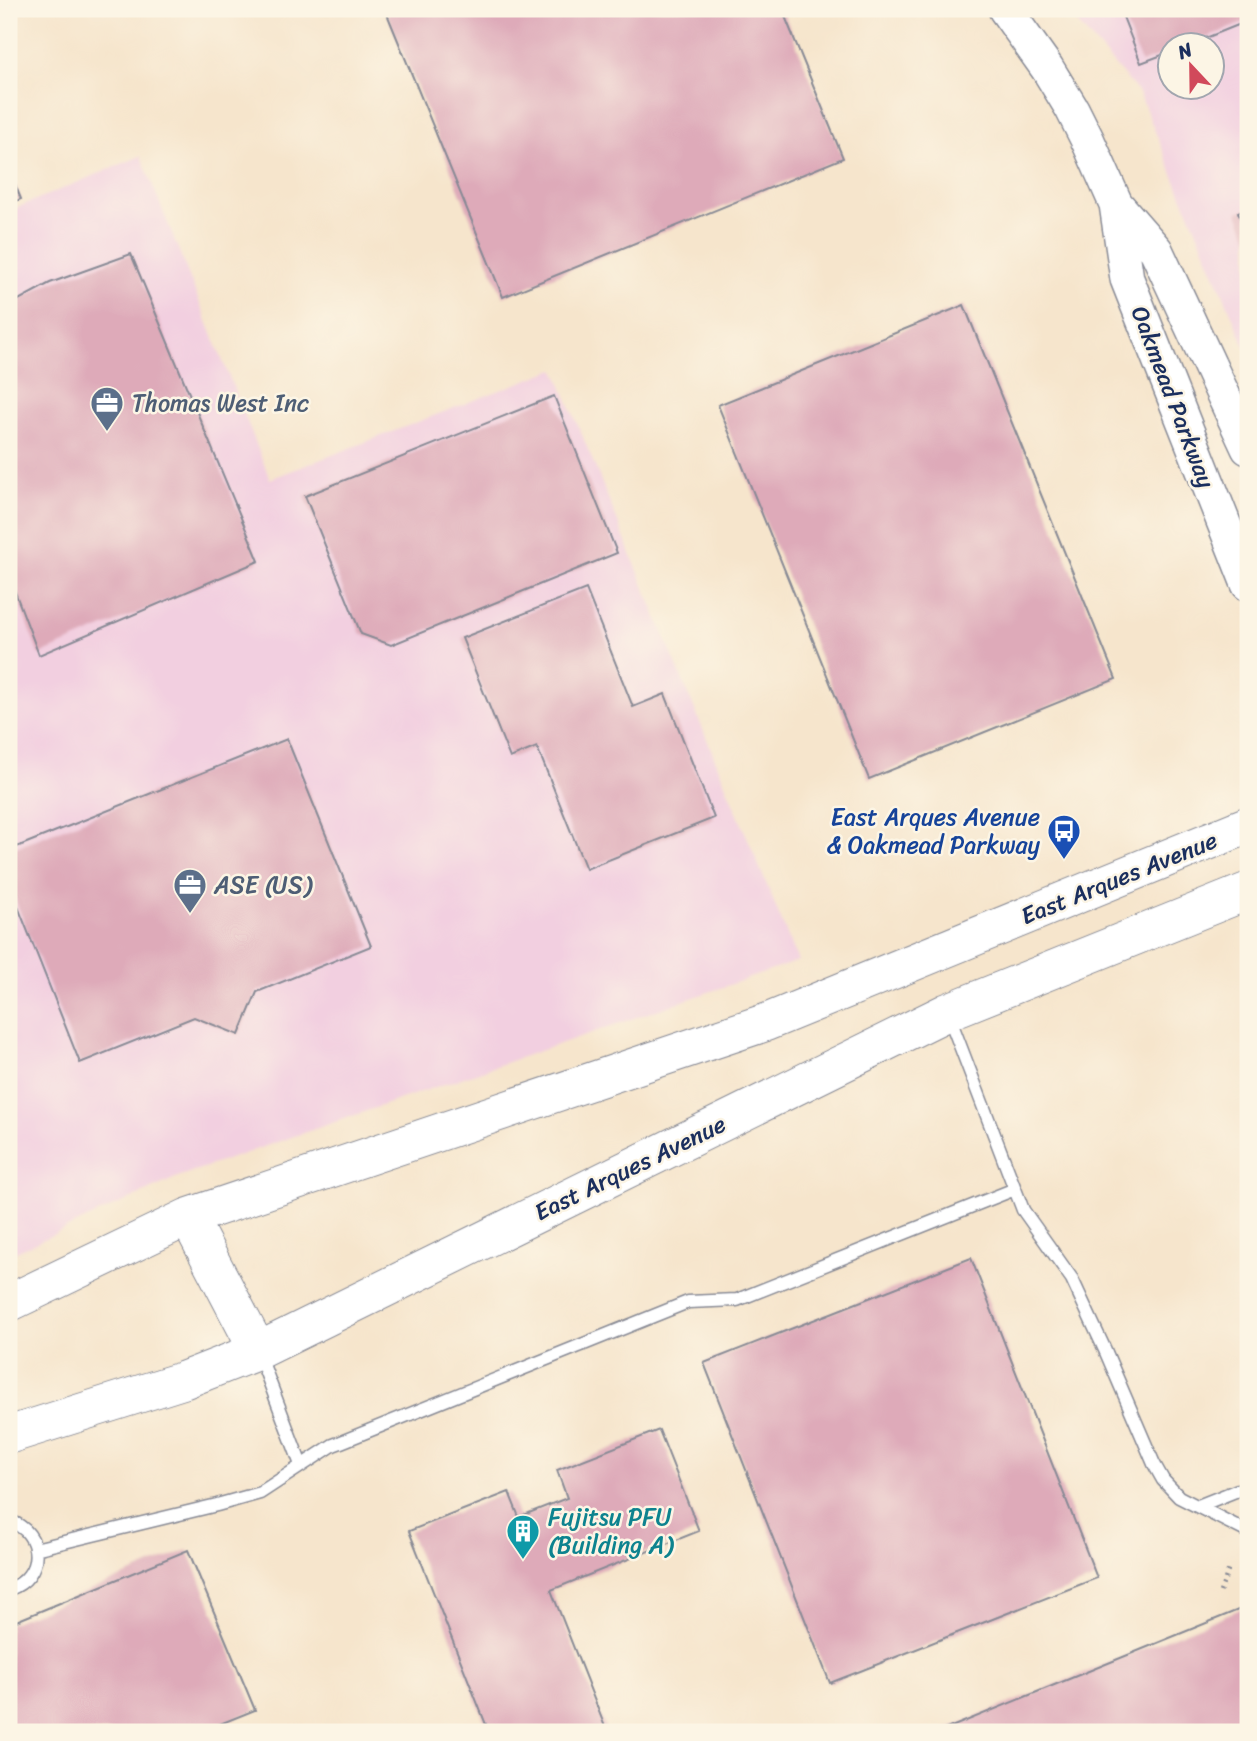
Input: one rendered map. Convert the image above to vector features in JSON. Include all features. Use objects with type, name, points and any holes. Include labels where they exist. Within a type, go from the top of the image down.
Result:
[{"type":"main road","name":"Oakmead Parkway","points":[[1005,9],[1072,109],[1116,204],[1127,279],[1248,584]]},
{"type":"main road","name":"Oakmead Parkway","points":[[1116,204],[1156,250],[1248,448]]},
{"type":"main road","name":"East Arques Avenue","points":[[9,1303],[188,1217],[767,1022],[1248,825]]},
{"type":"main road","name":"East Arques Avenue","points":[[9,1435],[184,1380],[258,1350],[947,1012],[1248,891]]},
{"type":"main road","points":[[188,1217],[258,1350]]},
{"type":"lane","points":[[947,1012],[1023,1210],[1072,1279],[1163,1480],[1179,1497],[1248,1532]]},
{"type":"lane","points":[[35,1549],[260,1493],[333,1445],[688,1302],[737,1300],[1015,1189]]},
{"type":"lane","points":[[258,1350],[301,1465]]},
{"type":"lane","points":[[1198,1506],[1248,1486]]},
{"type":"lane","points":[[9,1521],[25,1530],[35,1549],[31,1573],[23,1582],[9,1589]]},
{"type":"path","points":[[1220,1592],[1230,1566]]},
{"type":"shaded area","points":[[1065,9],[1248,9],[1248,353],[1139,93]]},
{"type":"shaded area","points":[[141,156],[270,479],[555,369],[798,961],[180,1176],[9,1255],[9,211]]},
{"type":"building","points":[[385,9],[782,9],[843,158],[503,297]]},
{"type":"building","points":[[1120,9],[1248,9],[1248,21],[1221,32],[1156,32],[1156,57],[1141,63]]},
{"type":"building","points":[[9,170],[21,199],[9,204]]},
{"type":"building","points":[[1248,208],[1248,238],[1238,212]]},
{"type":"building","name":"Thomas West Inc","points":[[131,254],[259,561],[39,655],[9,576],[9,305],[50,283]]},
{"type":"building","points":[[964,305],[1116,679],[869,779],[718,405]]},
{"type":"building","points":[[554,396],[617,553],[391,645],[361,634],[305,496]]},
{"type":"building","points":[[586,589],[633,707],[665,694],[714,818],[586,869],[537,747],[510,758],[462,638]]},
{"type":"building","name":"ASE (US)","points":[[287,739],[371,946],[257,992],[239,1035],[194,1017],[80,1063],[9,884],[9,850]]},
{"type":"building","points":[[971,1258],[1097,1578],[830,1683],[704,1363]]},
{"type":"building","name":"Fujitsu PFU (Building A)","points":[[659,1430],[699,1531],[551,1590],[607,1732],[489,1732],[409,1531],[509,1492],[519,1517],[567,1498],[557,1470]]},
{"type":"building","points":[[188,1550],[255,1710],[200,1732],[9,1732],[9,1624]]},
{"type":"building","points":[[1248,1606],[1248,1732],[939,1732]]},
{"type":"place","name":"Thomas West Inc","points":[[107,433]]},
{"type":"place","name":"East Arques Avenue & Oakmead Parkway","points":[[1064,861]]},
{"type":"place","name":"ASE (US)","points":[[190,915]]},
{"type":"place","name":"Fujitsu PFU (Building A)","points":[[523,1561]]}]
